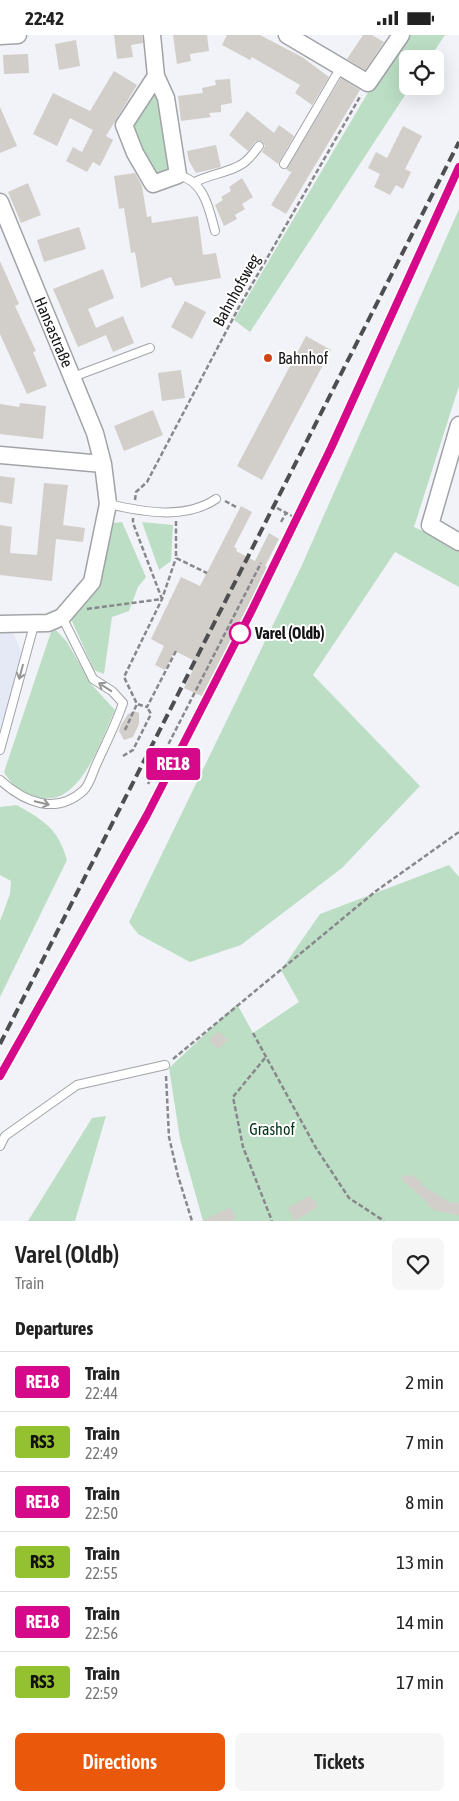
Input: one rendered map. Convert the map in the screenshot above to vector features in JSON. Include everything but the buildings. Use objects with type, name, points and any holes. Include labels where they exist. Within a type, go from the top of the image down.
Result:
[{"type":"street","points":[[0,36],[18,35]]},
{"type":"street","points":[[152,35],[156,76],[166,98],[178,175],[153,184],[135,153],[124,125],[156,76]]},
{"type":"street","points":[[287,35],[368,83],[401,35]]},
{"type":"street","name":"Hansastraße","points":[[0,202],[73,377],[95,433],[104,464],[108,504],[92,583],[64,615]]},
{"type":"street","points":[[459,425],[430,525],[459,542]]},
{"type":"street","points":[[0,455],[104,464]]},
{"type":"street","points":[[0,624],[34,625],[48,623],[64,615]]},
{"type":"lane","points":[[284,164],[340,67]]},
{"type":"lane","points":[[195,182],[208,175],[239,166],[259,146]]},
{"type":"lane","points":[[178,175],[195,182],[209,210],[215,231]]},
{"type":"lane","points":[[73,377],[150,348]]},
{"type":"lane","points":[[108,504],[133,510],[187,512],[202,508],[217,498]]},
{"type":"lane","points":[[0,779],[15,793],[43,805],[65,804],[85,789],[115,726],[123,703],[112,691],[93,679],[64,615]]},
{"type":"lane","points":[[0,750],[34,625]]},
{"type":"lane","points":[[0,1146],[5,1136],[77,1085],[166,1065]]},
{"type":"path","name":"Bahnhofsweg","points":[[133,510],[136,492],[147,482],[239,307],[368,83]]},
{"type":"path","points":[[217,498],[238,508]]},
{"type":"path","points":[[277,508],[294,517]]},
{"type":"path","points":[[133,510],[133,523],[162,599]]},
{"type":"path","points":[[123,756],[133,750],[151,714],[147,707],[137,704],[124,677],[162,599],[176,558],[175,512]]},
{"type":"path","points":[[281,522],[286,513]]},
{"type":"path","points":[[176,558],[206,573]]},
{"type":"path","points":[[148,784],[260,563]]},
{"type":"path","points":[[64,615],[162,599]]},
{"type":"path","points":[[147,707],[176,651]]},
{"type":"path","points":[[125,730],[137,704]]},
{"type":"path","points":[[192,1221],[178,1176],[169,1137],[166,1065],[237,1004],[376,891],[459,831]]},
{"type":"path","points":[[253,1033],[265,1058],[316,1147],[349,1198],[384,1221]]},
{"type":"path","points":[[265,1058],[233,1097],[243,1147],[272,1221]]},
{"type":"shaded area","points":[[0,631],[13,632],[23,656],[0,729]]},
{"type":"green space","points":[[409,35],[445,35],[435,50],[399,50],[399,95],[405,95],[250,332],[234,320],[370,89]]},
{"type":"green space","points":[[155,89],[161,100],[171,168],[156,176],[130,126]]},
{"type":"green space","points":[[459,209],[459,386],[414,527],[459,547],[459,587],[395,552],[313,675],[420,786],[342,868],[241,945],[190,962],[138,934],[129,922],[302,565]]},
{"type":"green space","points":[[122,522],[146,577],[138,587],[129,611],[112,617],[104,674],[94,670],[71,619],[89,600],[101,570],[112,523]]},
{"type":"green space","points":[[142,522],[173,525],[171,561],[159,570]]},
{"type":"green space","points":[[56,630],[67,642],[91,684],[115,710],[86,771],[64,794],[50,798],[34,796],[20,789],[10,781],[4,772],[51,632]]},
{"type":"green space","points":[[17,805],[49,826],[59,840],[67,860],[0,997],[0,921],[10,894],[11,881],[0,875],[0,807]]},
{"type":"green space","name":"Grashof","points":[[449,865],[459,877],[459,1221],[203,1221],[180,1139],[169,1068],[237,1004],[253,1033],[299,1002],[281,970],[320,914]]},
{"type":"green space","points":[[106,1116],[75,1221],[28,1221],[92,1118]]},
{"type":"railway","points":[[0,1044],[459,142]]},
{"type":"railway","points":[[0,1076],[155,801],[331,448],[459,167]]},
{"type":"train","name":"RE18","points":[[0,1076],[155,801],[251,612],[331,448],[459,167]]},
{"type":"place","name":"Bahnhof","points":[[268,358]]},
{"type":"place","name":"Varel (Oldb)","points":[[240,633]]}]
